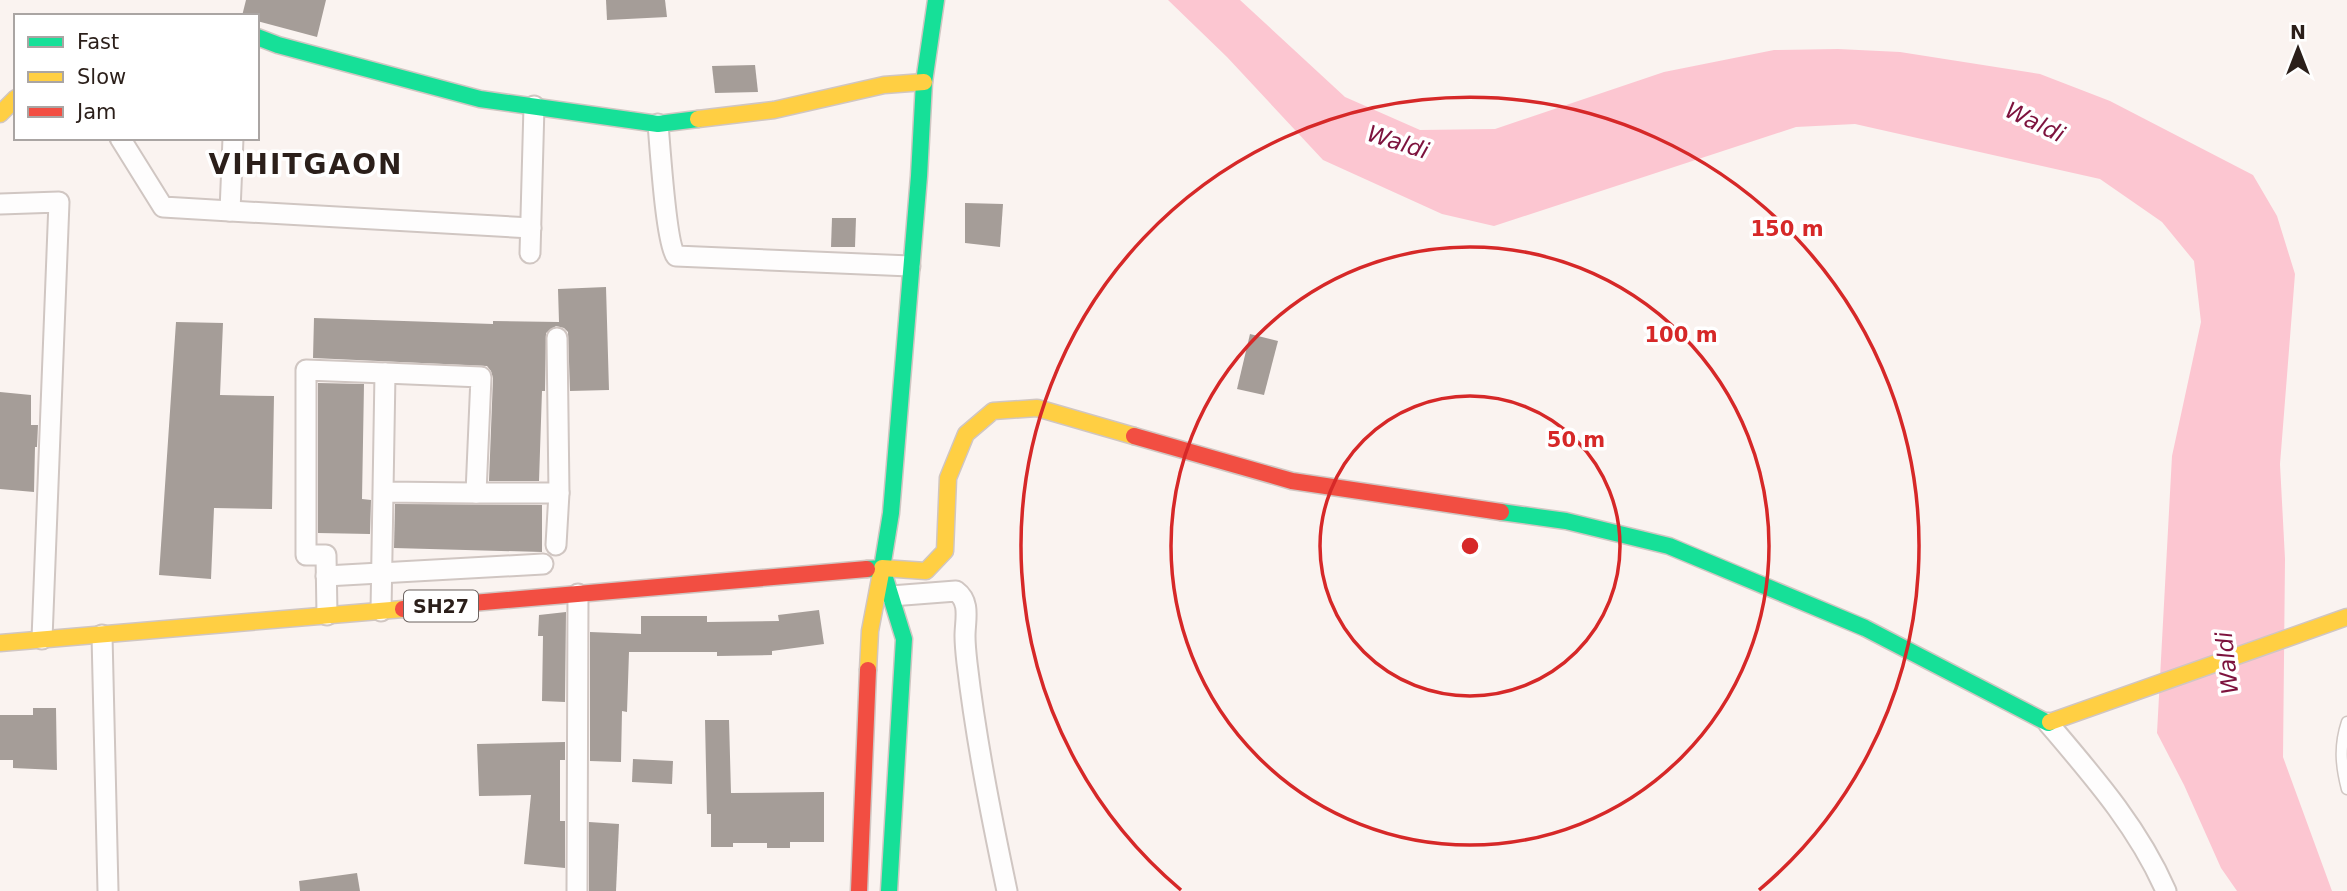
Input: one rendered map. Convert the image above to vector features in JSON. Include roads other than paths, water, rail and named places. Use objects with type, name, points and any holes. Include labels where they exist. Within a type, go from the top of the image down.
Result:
[{"type":"street","points":[[859,891],[870,631],[891,513],[919,176],[924,82],[936,0]]},
{"type":"street","points":[[259,38],[480,99],[658,124],[774,110],[884,85],[924,82]]},
{"type":"street","points":[[0,114],[14,100]]},
{"type":"street","points":[[530,253],[534,107]]},
{"type":"street","points":[[658,124],[669,234],[672,253],[676,256],[910,266]]},
{"type":"street","points":[[121,140],[163,207],[531,228]]},
{"type":"street","points":[[230,211],[233,140]]},
{"type":"street","points":[[0,204],[59,202],[42,639]]},
{"type":"street","points":[[556,545],[559,493],[557,338]]},
{"type":"street","points":[[327,615],[326,555],[306,555],[306,370],[481,377],[476,494]]},
{"type":"street","points":[[381,611],[385,373]]},
{"type":"street","points":[[883,568],[926,571],[945,551],[948,478],[966,434],[993,411],[1037,408],[1292,481],[1566,521],[1669,546],[1865,628],[2048,723],[2114,800],[2154,862],[2166,891]]},
{"type":"street","points":[[383,492],[559,493]]},
{"type":"street","points":[[326,576],[543,564]]},
{"type":"street","points":[[883,568],[904,639],[889,891]]},
{"type":"street","name":"SH27","points":[[0,643],[883,568]]},
{"type":"street","points":[[891,596],[956,591],[962,596],[965,604],[964,637],[980,754],[1007,891]]},
{"type":"street","points":[[577,891],[579,594]]},
{"type":"street","points":[[2048,723],[2347,617]]},
{"type":"street","points":[[102,635],[108,891]]},
{"type":"lane","points":[[2347,722],[2343,734],[2341,762],[2347,789]]},
{"type":"water","name":"Waldi","points":[[1168,0],[1240,0],[1345,97],[1420,130],[1495,129],[1664,72],[1774,50],[1900,52],[2040,74],[2110,101],[2253,175],[2277,216],[2295,274],[2280,464],[2285,559],[2283,757],[2332,891],[2237,891],[2221,868],[2184,785],[2157,733],[2172,456],[2201,322],[2194,261],[2162,222],[2100,179],[1855,124],[1796,127],[1494,226],[1442,214],[1323,160],[1227,57]]},
{"type":"district","name":"VIHITGAON","points":[[306,164]]}]
